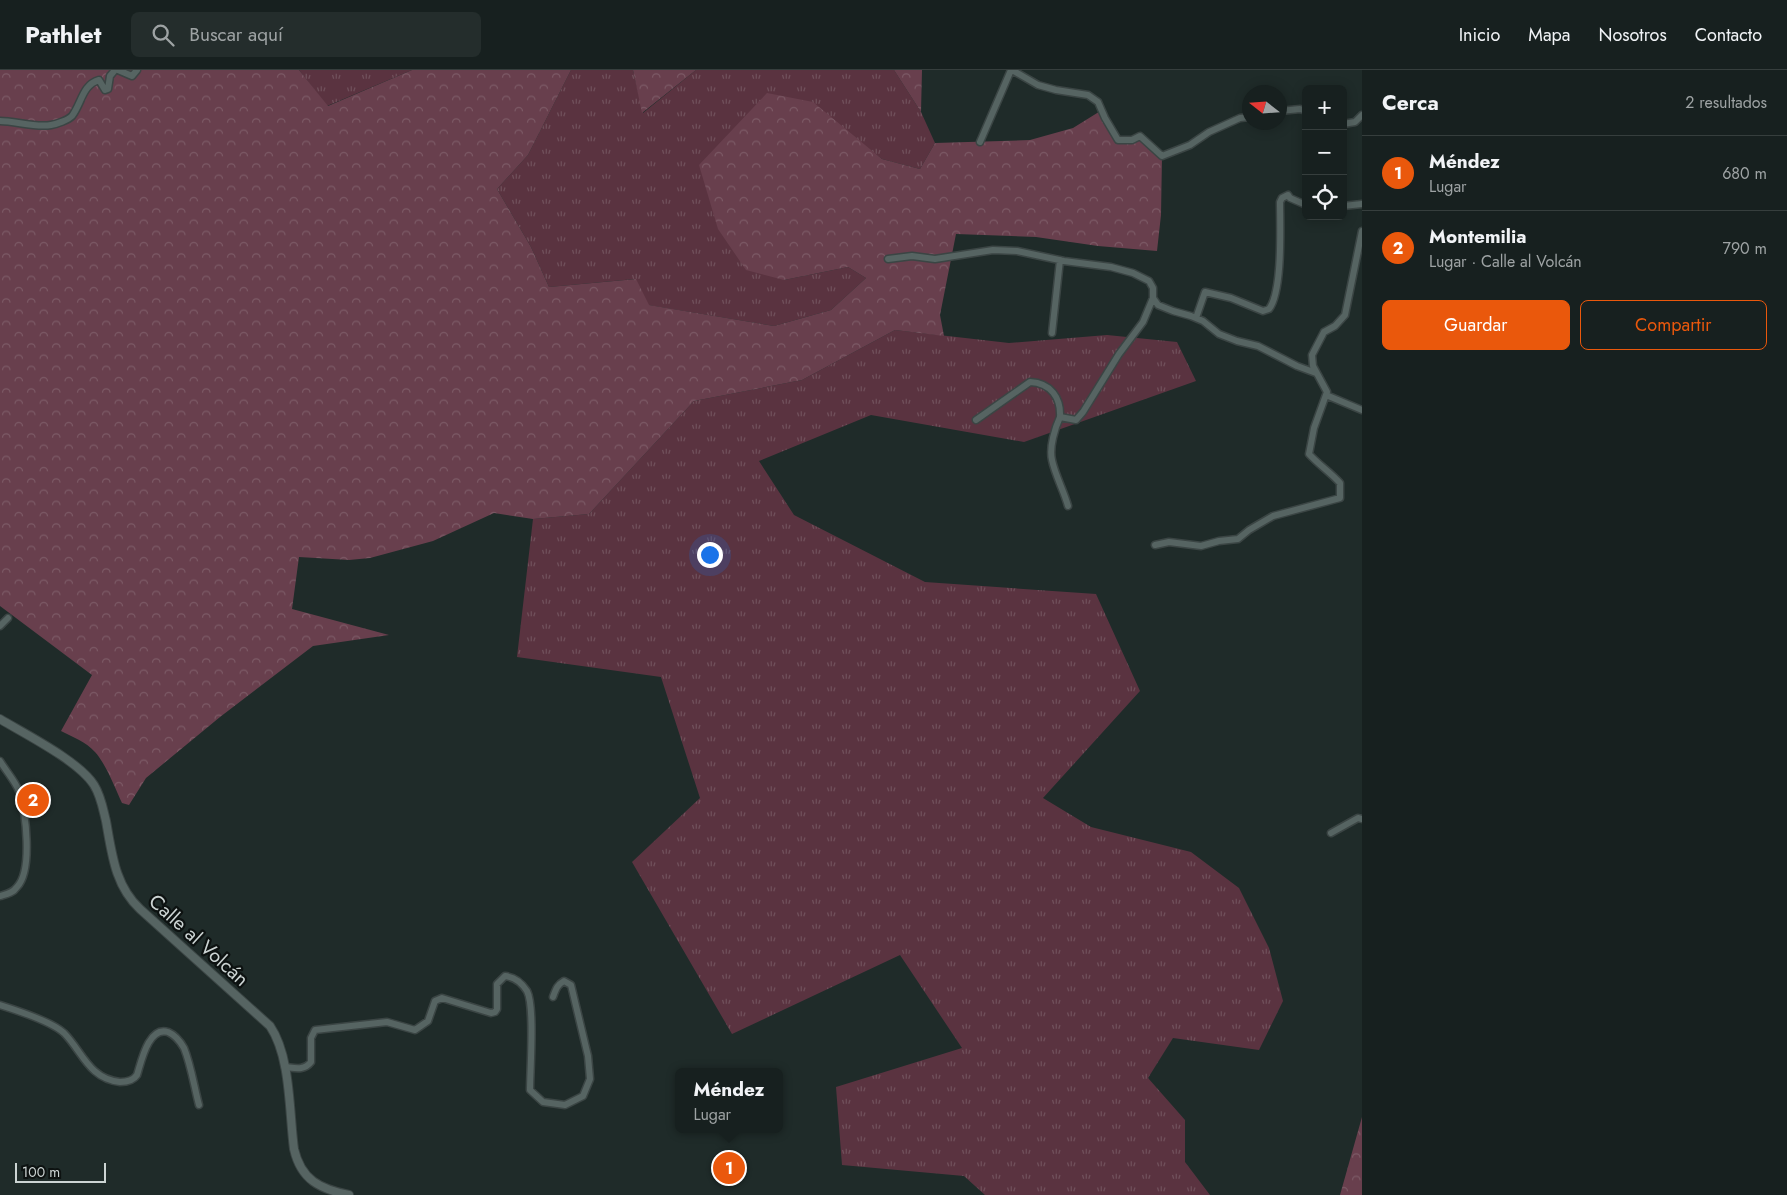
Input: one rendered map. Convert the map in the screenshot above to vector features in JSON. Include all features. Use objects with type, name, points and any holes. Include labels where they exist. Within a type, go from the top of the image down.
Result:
[{"type":"street","points":[[0,121],[50,126],[61,122],[71,117],[81,97],[94,81],[99,80],[105,90],[108,89],[110,76],[116,70],[132,76],[137,70]]},
{"type":"street","points":[[980,142],[1011,70],[1038,85],[1088,95],[1098,102],[1118,140],[1132,140],[1140,136],[1162,156],[1242,118]]},
{"type":"street","points":[[1287,111],[1302,110]]},
{"type":"street","points":[[1347,123],[1355,122],[1362,115]]},
{"type":"street","points":[[1196,318],[1206,292],[1231,298],[1263,311],[1270,309],[1274,302],[1282,237],[1280,202],[1288,194],[1290,198],[1302,203]]},
{"type":"street","points":[[1347,206],[1362,204]]},
{"type":"street","points":[[1155,545],[1170,542],[1201,546],[1219,541],[1238,539],[1249,530],[1274,516],[1340,498],[1340,483],[1331,473],[1319,466],[1309,454],[1314,428],[1327,392],[1312,366],[1312,355],[1324,332],[1335,326],[1345,315],[1362,231]]},
{"type":"street","points":[[888,259],[912,256],[934,259],[993,250],[1018,251],[1060,260],[1112,267],[1133,273],[1149,281],[1153,298],[1143,322],[1119,354],[1077,419],[1060,417]]},
{"type":"street","points":[[1052,333],[1060,260]]},
{"type":"street","points":[[1153,298],[1158,305],[1196,318],[1219,334],[1258,346],[1297,366],[1316,373]]},
{"type":"street","points":[[976,420],[1030,382],[1042,385],[1057,396],[1060,417],[1052,446],[1052,460],[1068,506]]},
{"type":"street","points":[[1326,395],[1362,410]]},
{"type":"street","points":[[0,626],[8,618]]},
{"type":"street","name":"Calle al Volcán","points":[[0,719],[73,764],[90,780],[102,802],[113,862],[126,893],[140,909],[270,1026],[280,1045],[285,1067],[294,1149],[298,1164],[306,1176],[320,1186],[330,1191],[349,1195]]},
{"type":"street","points":[[0,761],[18,789],[26,832],[26,866],[18,887],[9,894],[0,896]]},
{"type":"street","points":[[1331,833],[1358,818],[1362,819]]},
{"type":"street","points":[[285,1067],[301,1069],[309,1065],[311,1062],[311,1038],[315,1030],[387,1022],[415,1030],[428,1021],[435,1001],[442,998],[491,1013],[495,1012],[497,1009],[497,984],[505,976],[514,977],[527,991],[531,1008],[530,1090],[543,1102],[565,1105],[583,1096],[590,1079],[588,1056],[571,985],[564,981],[560,983],[553,997]]},
{"type":"street","points":[[0,1005],[30,1015],[63,1032],[89,1066],[104,1077],[121,1082],[129,1081],[137,1075],[150,1039],[159,1032],[168,1032],[179,1040],[184,1049],[199,1105]]},
{"type":"green space","points":[[0,70],[299,70],[328,106],[412,70],[571,70],[528,155],[497,189],[531,247],[549,287],[636,279],[649,305],[774,326],[831,310],[866,278],[848,267],[784,280],[746,270],[718,229],[699,165],[767,93],[813,102],[882,159],[920,169],[935,143],[1030,140],[1073,128],[1102,110],[1118,140],[1140,136],[1162,156],[1161,215],[1157,251],[1098,246],[1036,237],[956,234],[940,315],[944,336],[895,330],[802,380],[694,401],[589,514],[533,519],[494,513],[433,541],[370,558],[349,560],[299,557],[292,609],[389,635],[313,646],[220,717],[146,778],[129,805],[122,803],[107,769],[95,752],[61,731],[92,675],[0,606]]},
{"type":"green space","points":[[299,70],[412,70],[327,106]]},
{"type":"green space","points":[[571,70],[633,70],[643,113],[696,70],[894,70],[921,112],[935,143],[920,169],[882,159],[852,136],[784,280],[848,267],[866,278],[831,310],[774,326],[648,305],[635,279],[549,287],[531,247],[497,189],[528,155]]},
{"type":"green space","points":[[633,70],[696,70],[642,113]]},
{"type":"green space","points":[[894,70],[922,70],[921,112]]},
{"type":"green space","points":[[895,330],[1009,343],[1107,335],[1177,342],[1196,381],[1024,442],[871,415],[759,461],[794,515],[925,582],[1096,594],[1140,691],[1043,798],[1091,827],[1191,852],[1239,888],[1269,948],[1283,1001],[1259,1050],[1173,1038],[1148,1078],[1185,1120],[1185,1162],[1210,1195],[985,1195],[964,1176],[842,1165],[836,1087],[962,1048],[900,955],[732,1034],[632,862],[700,798],[661,677],[517,657],[533,519],[589,514],[694,401],[802,380]]},
{"type":"green space","points":[[1362,1117],[1362,1195],[1340,1195]]},
{"type":"place","name":"Montemilia","points":[[33,800]]},
{"type":"place","name":"Méndez","points":[[729,1168]]}]
